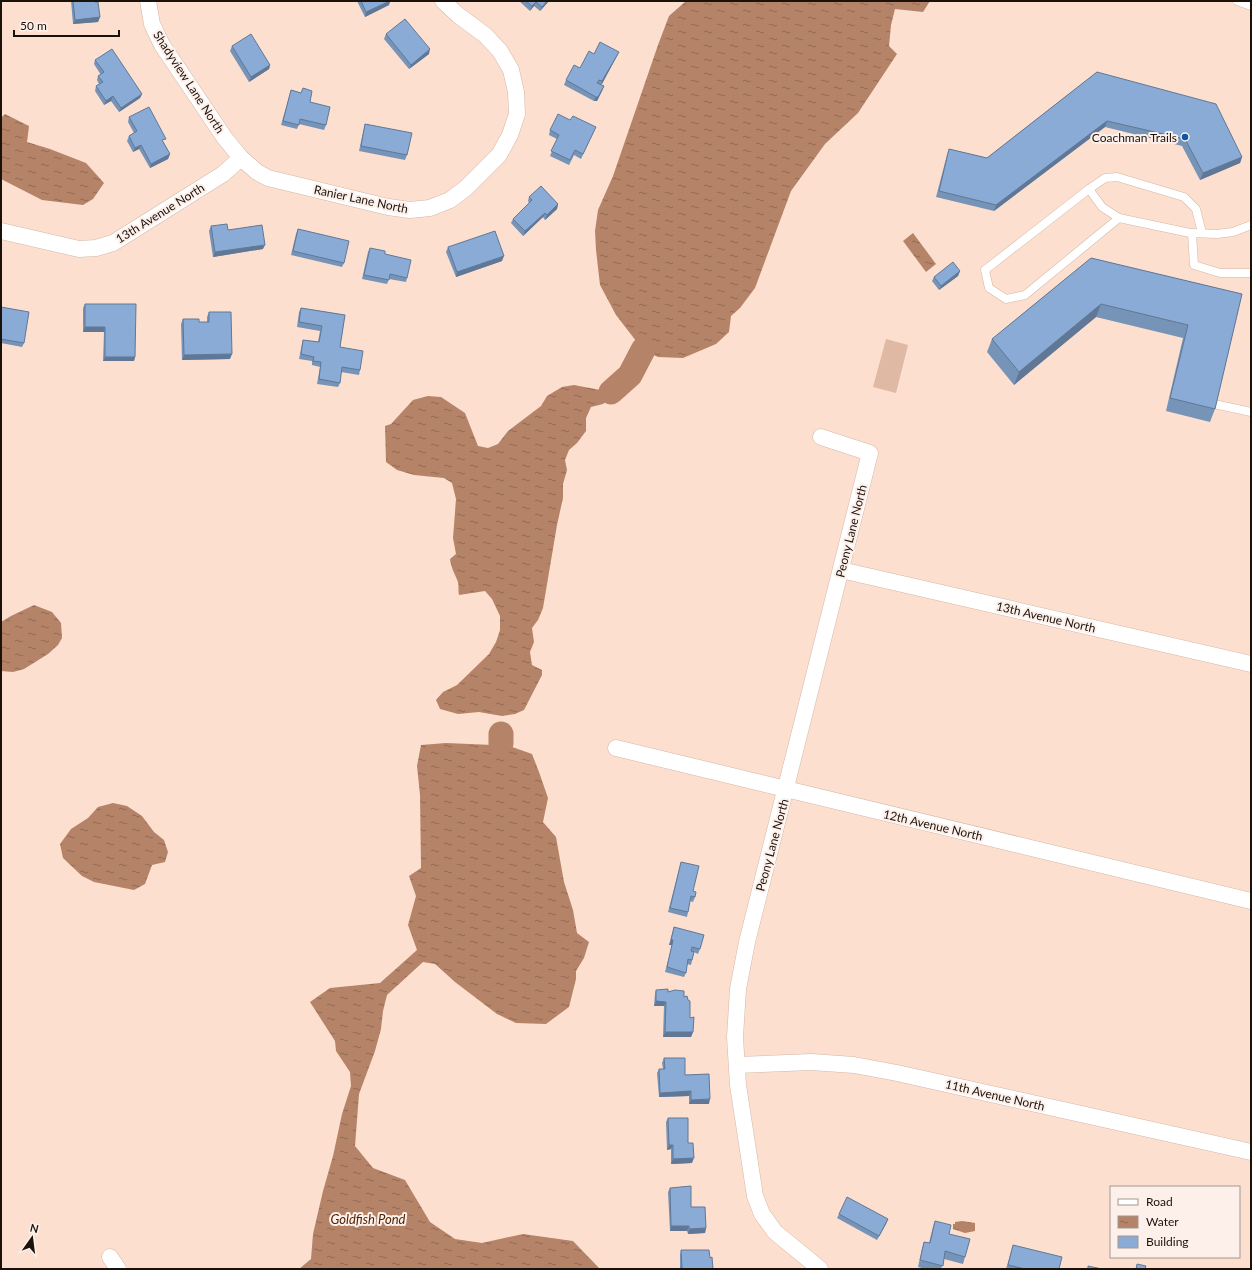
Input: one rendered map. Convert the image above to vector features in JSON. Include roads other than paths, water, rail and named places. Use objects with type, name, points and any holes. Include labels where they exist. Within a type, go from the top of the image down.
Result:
[{"type":"street","name":"Shadyview Lane North","points":[[148,1],[152,24],[162,45],[224,137],[241,158]]},
{"type":"street","name":"Ranier Lane North","points":[[241,158],[257,172],[268,178],[388,207],[410,210],[430,208],[450,200],[461,192],[499,155],[510,135],[517,114],[516,92],[511,70],[500,50],[485,35],[458,15],[443,1]]},
{"type":"street","name":"13th Avenue North","points":[[1,231],[79,249],[96,248],[113,243],[222,174],[241,158]]},
{"type":"street","name":"Peony Lane North","points":[[820,1269],[775,1232],[762,1214],[755,1196],[738,1085],[735,1037],[738,990],[747,942],[870,453],[821,437]]},
{"type":"street","name":"13th Avenue North","points":[[841,570],[1251,664]]},
{"type":"street","name":"12th Avenue North","points":[[616,748],[1251,901]]},
{"type":"street","name":"11th Avenue North","points":[[737,1065],[811,1062],[854,1065],[897,1073],[1251,1152]]},
{"type":"lane","points":[[1237,1],[1251,6]]},
{"type":"lane","points":[[1119,218],[1025,296],[1006,299],[989,288],[985,270],[1105,178],[1117,177],[1184,197],[1196,209],[1202,233]]},
{"type":"lane","points":[[1089,189],[1102,207],[1119,218],[1192,233],[1217,234],[1233,232],[1251,225]]},
{"type":"lane","points":[[1192,233],[1194,265],[1220,273],[1251,273]]},
{"type":"lane","points":[[1214,404],[1251,412]]},
{"type":"water","points":[[686,1],[930,1],[923,12],[895,9],[891,25],[889,46],[897,54],[858,113],[825,144],[791,191],[755,288],[740,308],[731,316],[729,332],[716,344],[683,358],[658,357],[643,350],[616,315],[600,285],[595,231],[598,210],[613,176],[669,16]]},
{"type":"water","points":[[5,114],[29,126],[27,142],[86,163],[104,183],[93,199],[83,205],[42,200],[1,179],[1,118]]},
{"type":"water","points":[[913,233],[936,264],[926,272],[903,241]]},
{"type":"water","points":[[574,385],[611,392],[611,397],[603,404],[591,407],[586,418],[586,431],[577,443],[569,450],[565,460],[567,470],[563,484],[563,498],[543,608],[538,620],[532,628],[534,642],[530,652],[532,665],[542,670],[542,675],[524,710],[515,714],[502,716],[479,712],[458,714],[440,709],[436,700],[443,692],[457,685],[489,654],[496,642],[500,630],[500,616],[492,599],[485,591],[459,595],[458,582],[450,559],[456,554],[453,538],[456,499],[452,483],[444,478],[414,475],[397,470],[386,462],[385,426],[391,424],[413,400],[428,396],[441,397],[465,413],[478,446],[488,448],[498,444],[508,431],[541,406],[547,396],[562,387]]},
{"type":"water","points":[[34,605],[52,612],[61,623],[62,638],[58,645],[48,654],[24,669],[13,672],[1,671],[1,622]]},
{"type":"water","name":"Goldfish Pond","points":[[446,743],[493,745],[501,743],[532,754],[548,798],[543,822],[556,837],[564,882],[573,910],[577,933],[589,942],[584,958],[576,971],[576,979],[569,1007],[546,1024],[516,1023],[497,1014],[455,982],[435,964],[423,962],[387,995],[381,1029],[375,1051],[359,1094],[355,1146],[373,1168],[405,1180],[430,1222],[455,1239],[482,1243],[523,1234],[573,1241],[600,1269],[299,1269],[311,1259],[313,1234],[342,1114],[351,1086],[350,1072],[336,1051],[335,1041],[310,1002],[330,988],[380,983],[417,950],[408,925],[416,896],[409,876],[421,868],[420,795],[417,766],[421,745]]},
{"type":"water","points":[[113,803],[127,806],[142,816],[154,832],[164,840],[168,852],[165,862],[152,865],[145,884],[134,890],[94,882],[82,876],[63,858],[60,844],[71,829],[88,818],[98,807]]},
{"type":"water","points":[[962,1221],[975,1223],[975,1231],[965,1233],[953,1229],[953,1224],[955,1224],[955,1222]]},
{"type":"waterway","points":[[611,392],[630,375],[643,350]]},
{"type":"waterway","points":[[501,734],[501,743]]},
{"type":"place","name":"Coachman Trails","points":[[1185,137]]}]
